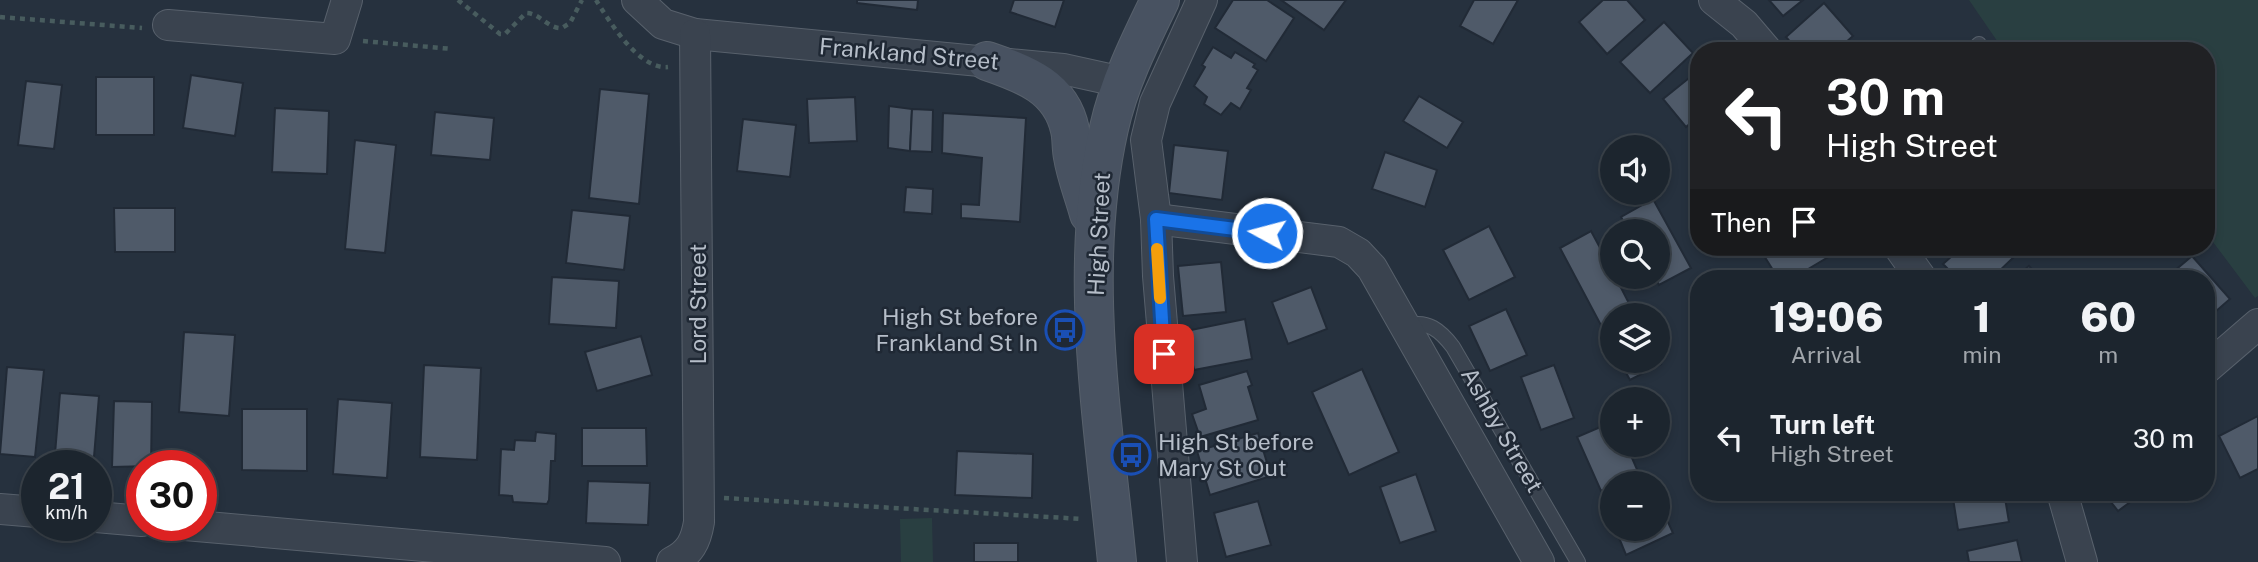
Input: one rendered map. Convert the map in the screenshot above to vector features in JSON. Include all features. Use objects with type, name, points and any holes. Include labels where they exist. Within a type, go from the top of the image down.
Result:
[{"type":"main road","name":"High Street","points":[[1117,562],[1094,314],[1100,177],[1109,127],[1122,82],[1160,0]]},
{"type":"main road","points":[[987,61],[1031,78],[1052,93],[1060,104],[1071,131],[1073,157],[1096,240]]},
{"type":"street","points":[[168,25],[335,39],[347,0]]},
{"type":"street","name":"Frankland Street","points":[[637,0],[663,24],[695,34],[1063,69],[1122,82]]},
{"type":"street","name":"High Street","points":[[1182,562],[1158,275],[1156,219],[1146,140],[1148,122],[1202,0]]},
{"type":"street","points":[[1714,0],[1744,23],[1760,42]]},
{"type":"street","name":"Lord Street","points":[[672,562],[690,549],[696,540],[699,497],[695,34]]},
{"type":"street","name":"Ashby Street","points":[[1156,219],[1339,242],[1358,253],[1372,268],[1406,326],[1539,562]]},
{"type":"street","points":[[2215,361],[2258,324]]},
{"type":"street","points":[[2065,501],[2082,562]]},
{"type":"street","points":[[0,509],[21,511]]},
{"type":"street","points":[[217,528],[605,562]]},
{"type":"lane","name":"Ashby Street","points":[[1406,326],[1418,322],[1432,326],[1444,334],[1578,562]]},
{"type":"path","points":[[458,0],[499,34],[505,34],[526,13],[532,13],[551,26],[562,28],[570,23],[582,0]]},
{"type":"path","points":[[596,0],[615,32],[638,53],[660,68],[672,67]]},
{"type":"path","points":[[0,17],[145,28],[168,25]]},
{"type":"path","points":[[335,39],[453,49]]},
{"type":"path","points":[[699,497],[1084,519]]},
{"type":"green space","points":[[1969,0],[2258,0],[2258,296],[2255,298],[2215,245],[2215,42],[1998,42]]},
{"type":"green space","points":[[932,518],[933,562],[901,562],[900,519]]},
{"type":"building","points":[[857,0],[918,0],[917,10],[857,3]]},
{"type":"building","points":[[1014,0],[1064,0],[1055,27],[1010,12]]},
{"type":"building","points":[[1233,0],[1267,0],[1294,18],[1266,61],[1215,28]]},
{"type":"building","points":[[1281,0],[1346,0],[1324,30]]},
{"type":"building","points":[[1474,0],[1518,0],[1493,44],[1460,26]]},
{"type":"building","points":[[1603,0],[1627,0],[1645,20],[1607,54],[1579,22]]},
{"type":"building","points":[[1769,0],[1803,0],[1783,16]]},
{"type":"building","points":[[1824,3],[1853,36],[1846,42],[1790,42],[1786,37]]},
{"type":"building","points":[[1664,22],[1690,50],[1690,56],[1650,93],[1620,62]]},
{"type":"building","points":[[1213,47],[1231,58],[1235,52],[1255,64],[1253,67],[1258,70],[1247,88],[1251,90],[1240,109],[1231,103],[1221,115],[1204,104],[1207,97],[1194,86]]},
{"type":"building","points":[[191,75],[243,83],[235,136],[183,128]]},
{"type":"building","points":[[96,77],[154,77],[154,135],[96,135]]},
{"type":"building","points":[[1690,77],[1690,124],[1686,127],[1663,99]]},
{"type":"building","points":[[26,81],[62,85],[54,149],[18,145]]},
{"type":"building","points":[[600,89],[649,94],[639,204],[589,198]]},
{"type":"building","points":[[1419,96],[1463,122],[1447,148],[1403,121]]},
{"type":"building","points":[[855,97],[857,141],[809,143],[807,99]]},
{"type":"building","points":[[889,106],[912,109],[910,151],[888,148]]},
{"type":"building","points":[[275,108],[329,111],[327,174],[272,172]]},
{"type":"building","points":[[912,109],[933,110],[932,152],[910,151]]},
{"type":"building","points":[[435,112],[494,118],[490,160],[431,155]]},
{"type":"building","points":[[943,113],[1026,118],[1020,222],[961,218],[961,204],[979,205],[982,158],[942,153]]},
{"type":"building","points":[[743,119],[796,125],[790,177],[737,171]]},
{"type":"building","points":[[355,140],[396,145],[385,253],[345,249]]},
{"type":"building","points":[[1174,145],[1228,151],[1222,200],[1169,193]]},
{"type":"building","points":[[1385,152],[1437,170],[1425,207],[1372,189]]},
{"type":"building","points":[[906,187],[933,189],[932,214],[904,212]]},
{"type":"building","points":[[1642,205],[1656,205],[1664,219],[1622,219],[1621,217]]},
{"type":"building","points":[[114,208],[175,208],[175,252],[115,252]]},
{"type":"building","points":[[572,210],[630,216],[624,270],[566,263]]},
{"type":"building","points":[[1489,226],[1515,277],[1469,300],[1443,250]]},
{"type":"building","points":[[1670,230],[1691,268],[1670,279]]},
{"type":"building","points":[[1591,231],[1600,248],[1600,289],[1622,289],[1629,303],[1600,303],[1600,323],[1560,248]]},
{"type":"building","points":[[1764,256],[1830,256],[1806,270],[1773,270]]},
{"type":"building","points":[[1952,256],[2015,256],[2000,270],[1949,270],[1943,264]]},
{"type":"building","points":[[2192,256],[2204,270],[2175,270]]},
{"type":"building","points":[[1221,262],[1226,312],[1183,316],[1178,266]]},
{"type":"building","points":[[552,277],[619,281],[616,328],[549,324]]},
{"type":"building","points":[[2215,282],[2230,299],[2215,312]]},
{"type":"building","points":[[1311,287],[1327,329],[1288,344],[1272,302]]},
{"type":"building","points":[[1506,309],[1527,355],[1490,371],[1469,326]]},
{"type":"building","points":[[1245,319],[1252,359],[1194,370],[1186,331]]},
{"type":"building","points":[[184,332],[235,335],[229,416],[179,412]]},
{"type":"building","points":[[641,336],[652,375],[597,391],[585,352]]},
{"type":"building","points":[[424,365],[481,368],[477,460],[420,457]]},
{"type":"building","points":[[1554,365],[1574,418],[1541,430],[1521,377]]},
{"type":"building","points":[[7,367],[44,370],[36,450],[21,450],[21,456],[0,454]]},
{"type":"building","points":[[1362,369],[1399,452],[1349,475],[1312,392]]},
{"type":"building","points":[[1247,371],[1252,385],[1248,387],[1258,420],[1200,437],[1192,414],[1206,409],[1199,385]]},
{"type":"building","points":[[1626,373],[1644,373],[1630,380]]},
{"type":"building","points":[[60,393],[99,396],[95,450],[55,450]]},
{"type":"building","points":[[338,399],[392,403],[387,478],[333,474]]},
{"type":"building","points":[[114,401],[152,402],[151,450],[126,450],[126,467],[112,467]]},
{"type":"building","points":[[242,409],[307,409],[307,471],[242,470]]},
{"type":"building","points":[[2258,416],[2258,469],[2240,478],[2219,436]]},
{"type":"building","points":[[1600,427],[1600,457],[1632,457],[1638,471],[1600,471],[1600,489],[1577,437]]},
{"type":"building","points":[[582,428],[646,428],[647,466],[582,466]]},
{"type":"building","points":[[536,432],[556,434],[555,461],[551,461],[549,500],[547,504],[513,502],[512,496],[499,495],[501,449],[514,450],[515,440],[535,441]]},
{"type":"building","points":[[1258,433],[1271,476],[1210,495],[1197,451]]},
{"type":"building","points":[[957,451],[1033,454],[1032,498],[955,495]]},
{"type":"building","points":[[1416,474],[1436,531],[1400,543],[1380,487]]},
{"type":"building","points":[[588,481],[650,483],[648,525],[586,523]]},
{"type":"building","points":[[1258,501],[1271,545],[1226,557],[1214,513]]},
{"type":"building","points":[[1953,501],[2006,501],[2009,522],[1958,530]]},
{"type":"building","points":[[2110,501],[2132,501],[2118,511]]},
{"type":"building","points":[[2017,540],[2022,562],[1969,562],[1967,551]]},
{"type":"building","points":[[1620,541],[1656,541],[1626,555]]},
{"type":"building","points":[[974,543],[1018,543],[1018,562],[974,562]]},
{"type":"slow traffic","points":[[1157,249],[1160,298]]},
{"type":"place","name":"High St before Frankland St In","points":[[1065,330]]},
{"type":"place","name":"High St before Mary St Out","points":[[1131,455]]},
{"type":"route","points":[[1164,354],[1156,219],[1267,233]]}]
